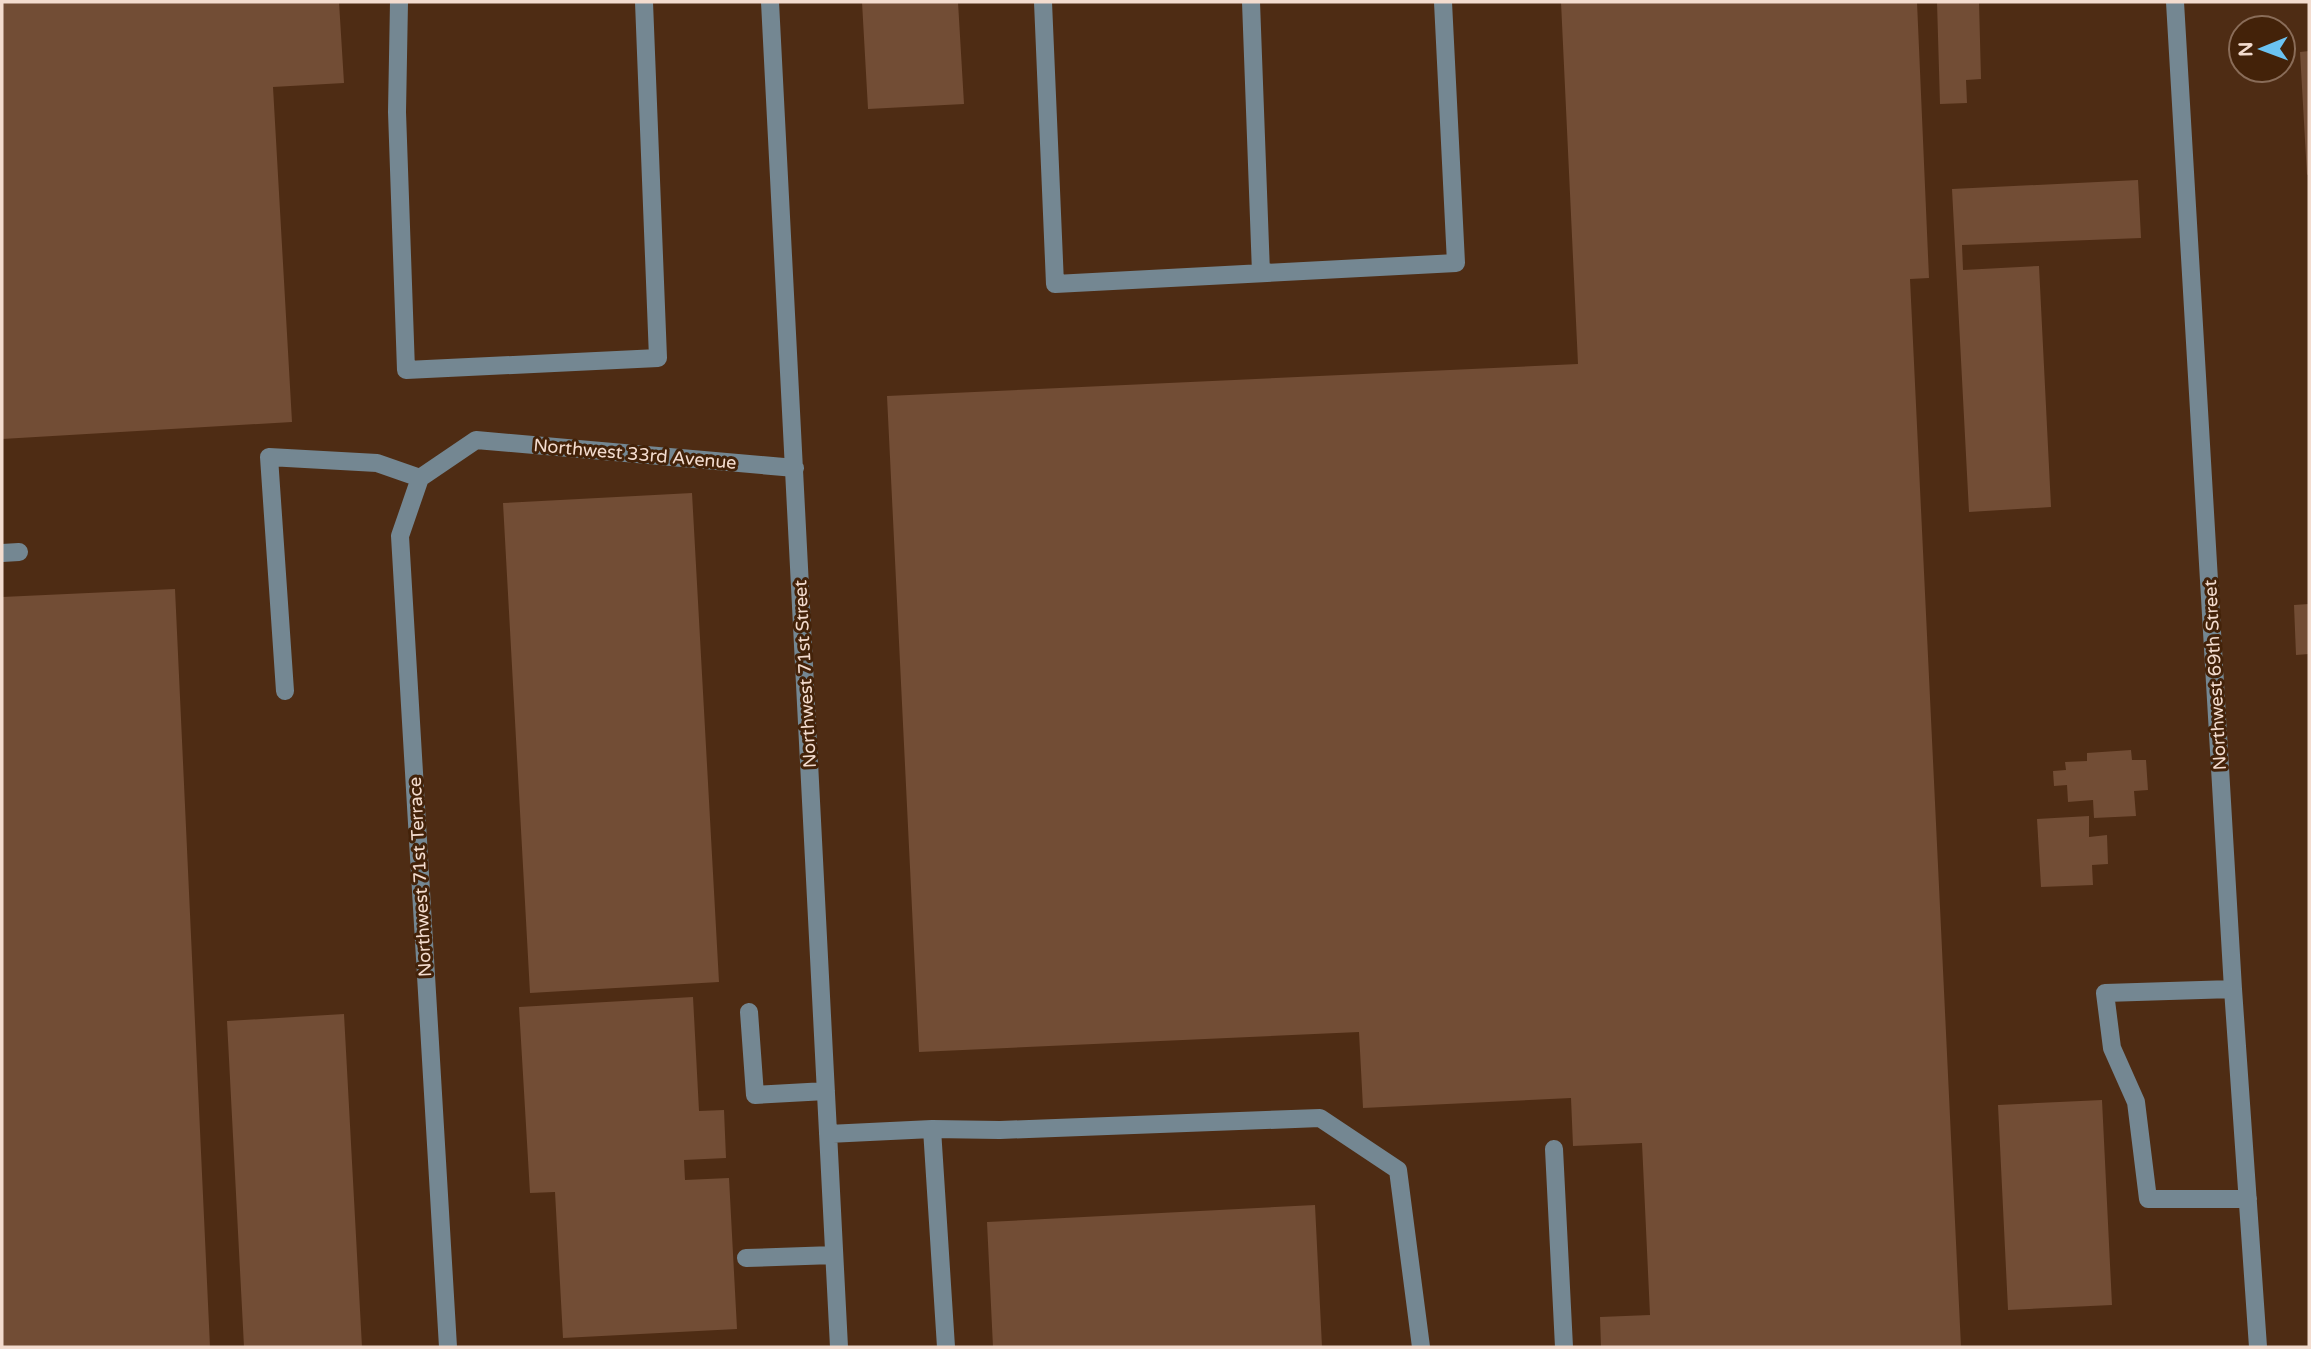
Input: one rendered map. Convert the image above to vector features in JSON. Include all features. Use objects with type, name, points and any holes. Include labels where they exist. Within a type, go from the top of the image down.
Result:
[{"type":"street","points":[[400,2],[397,112],[406,370],[657,358],[644,2]]},
{"type":"street","name":"Northwest 71st Street","points":[[770,2],[839,1347]]},
{"type":"street","points":[[1043,2],[1055,284],[1456,263],[1443,2]]},
{"type":"street","points":[[1251,2],[1261,273]]},
{"type":"street","name":"Northwest 69th Street","points":[[2175,2],[2258,1347]]},
{"type":"street","name":"Northwest 33rd Avenue","points":[[420,478],[476,440],[795,468]]},
{"type":"street","points":[[285,691],[269,457],[377,464],[420,478]]},
{"type":"street","name":"Northwest 71st Terrace","points":[[420,478],[400,536],[448,1347]]},
{"type":"street","points":[[2234,989],[2105,993],[2112,1048],[2136,1102],[2148,1199],[2248,1199]]},
{"type":"street","points":[[748,1012],[755,1095],[826,1091]]},
{"type":"street","points":[[828,1134],[1320,1118],[1398,1170],[1421,1347]]},
{"type":"street","points":[[932,1129],[946,1347]]},
{"type":"street","points":[[1554,1149],[1564,1347]]},
{"type":"street","points":[[746,1258],[834,1255]]},
{"type":"building","points":[[2,2],[339,2],[344,83],[273,87],[292,422],[2,439]]},
{"type":"building","points":[[862,2],[958,2],[964,104],[868,109]]},
{"type":"building","points":[[1561,2],[1917,2],[1929,278],[1910,279],[1961,1347],[1601,1347],[1600,1317],[1650,1315],[1642,1143],[1573,1146],[1571,1098],[1363,1108],[1359,1032],[919,1052],[887,396],[1578,364]]},
{"type":"building","points":[[1937,2],[1979,2],[1981,79],[1966,80],[1967,103],[1940,104]]},
{"type":"building","points":[[2309,51],[2309,174],[2307,175],[2300,52]]},
{"type":"building","points":[[2138,180],[2141,238],[1962,245],[1963,270],[2039,266],[2051,507],[1969,512],[1952,189]]},
{"type":"building","points":[[692,493],[719,982],[530,993],[503,503]]},
{"type":"building","points":[[175,589],[210,1347],[2,1347],[2,597]]},
{"type":"building","points":[[2309,604],[2309,654],[2296,655],[2294,605]]},
{"type":"building","points":[[2131,750],[2132,760],[2146,760],[2148,790],[2134,791],[2136,816],[2094,818],[2093,800],[2068,802],[2067,785],[2054,786],[2053,771],[2066,770],[2065,762],[2087,761],[2087,753]]},
{"type":"building","points":[[2089,816],[2089,837],[2107,835],[2108,864],[2092,865],[2093,885],[2041,887],[2037,819]]},
{"type":"building","points":[[693,997],[699,1111],[724,1110],[726,1158],[684,1160],[685,1180],[729,1178],[737,1329],[563,1338],[555,1192],[530,1193],[519,1007]]},
{"type":"building","points":[[344,1014],[362,1347],[244,1347],[227,1021]]},
{"type":"building","points":[[2102,1100],[2112,1305],[2008,1310],[1998,1105]]},
{"type":"building","points":[[1315,1205],[1322,1347],[993,1347],[987,1222]]}]
